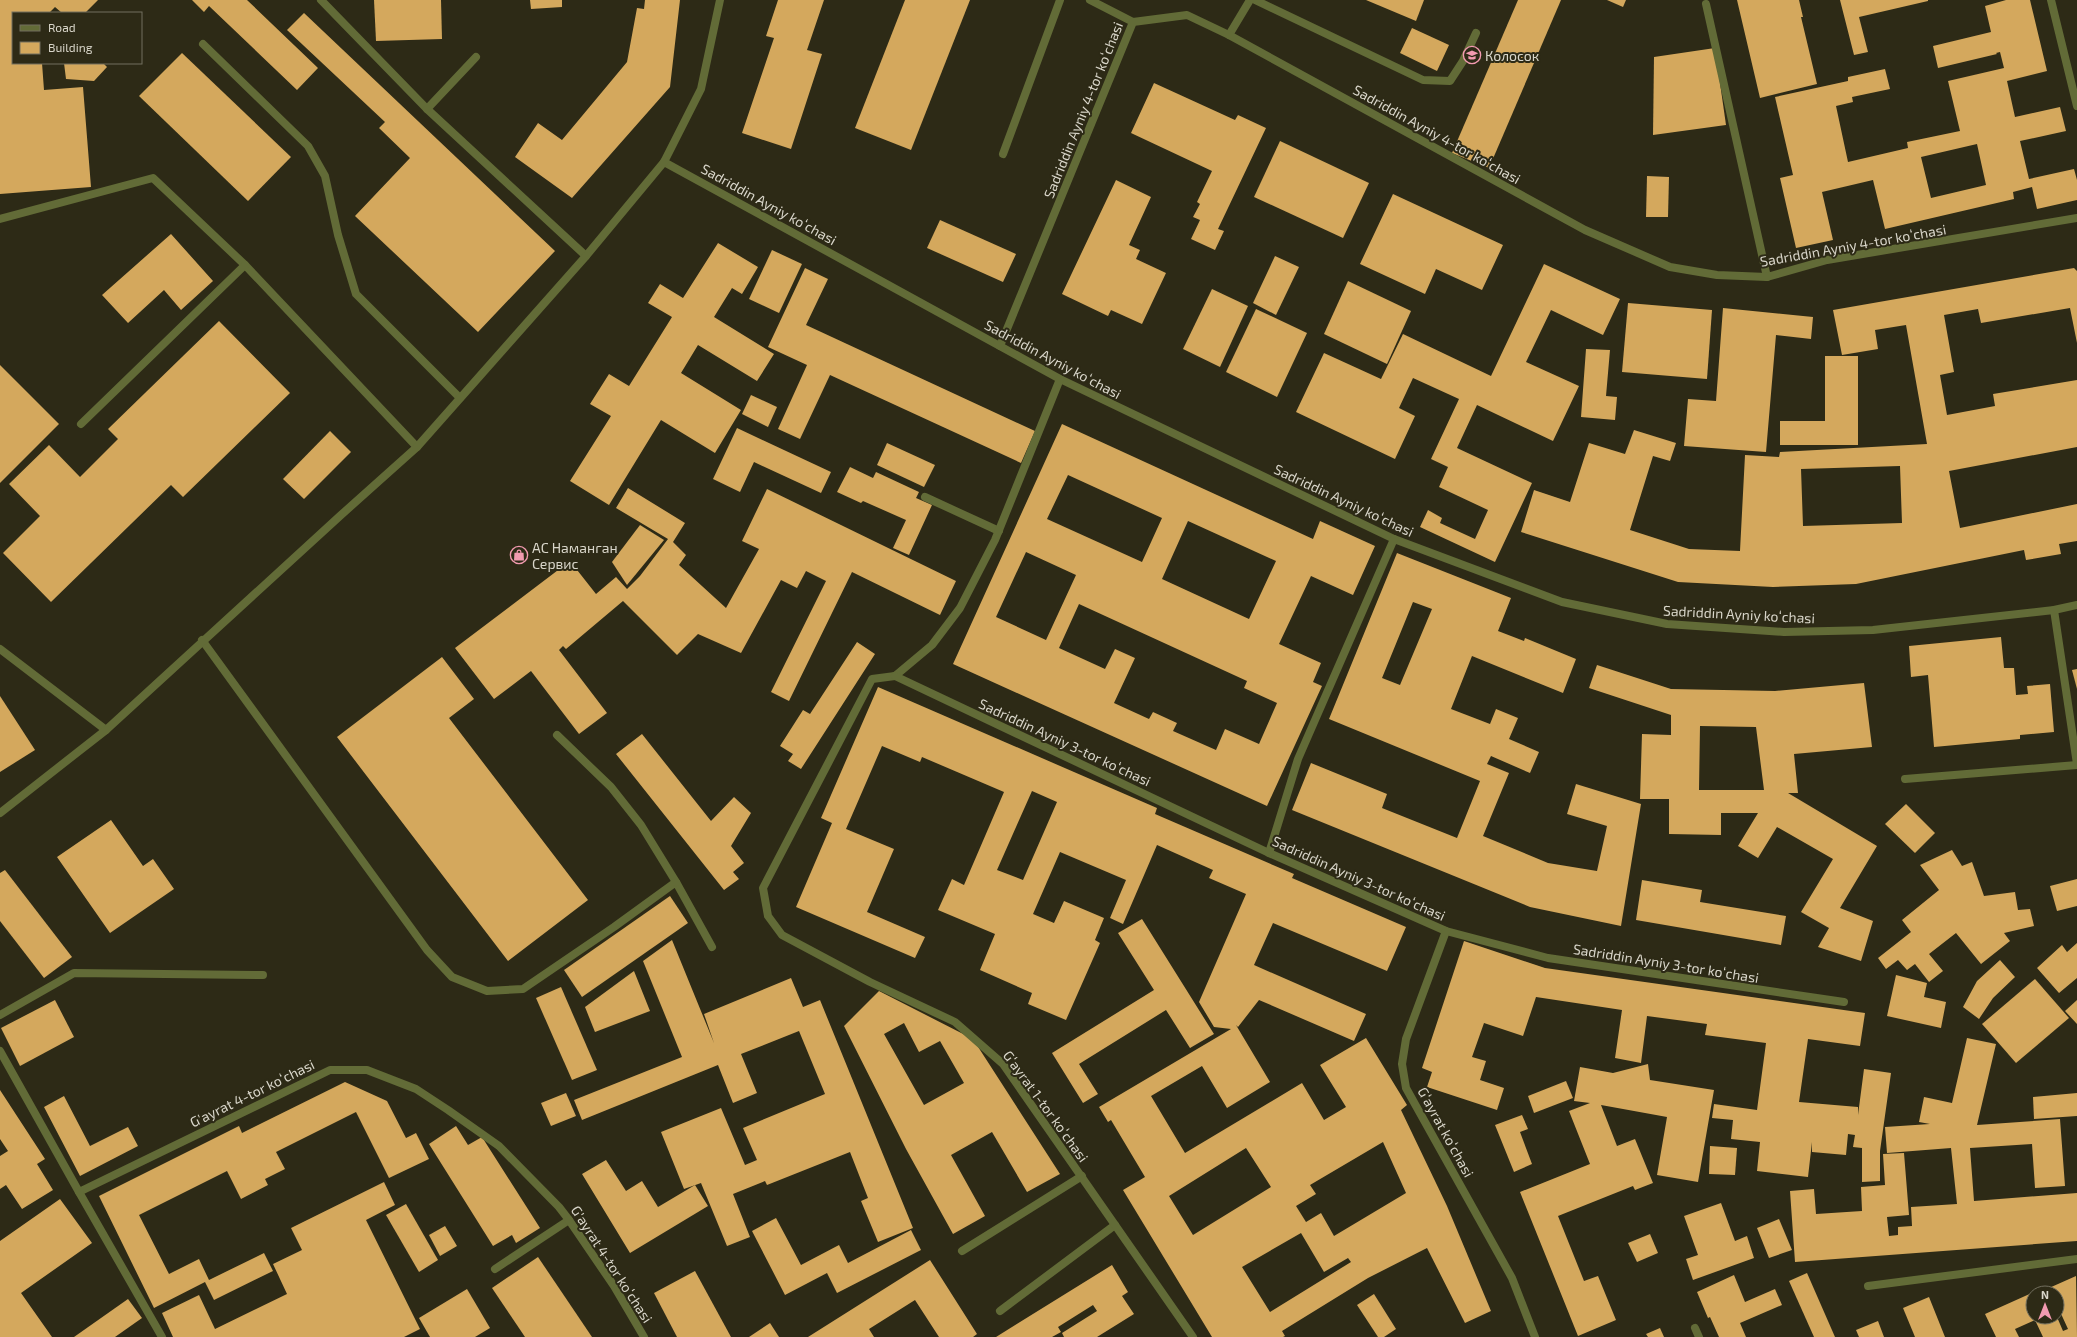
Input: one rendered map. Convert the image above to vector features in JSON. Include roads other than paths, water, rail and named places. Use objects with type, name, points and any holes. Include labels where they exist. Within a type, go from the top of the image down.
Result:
[{"type":"street","points":[[321,0],[427,109],[586,256]]},
{"type":"street","points":[[0,813],[106,730],[202,640],[417,448],[586,256],[664,162],[701,89],[720,0]]},
{"type":"street","points":[[1003,154],[1060,0]]},
{"type":"street","points":[[1090,0],[1133,22]]},
{"type":"street","points":[[1229,35],[1250,0]]},
{"type":"street","points":[[1255,0],[1423,80],[1450,81],[1463,61],[1476,33]]},
{"type":"street","points":[[2051,0],[2077,106]]},
{"type":"street","points":[[1706,4],[1767,277]]},
{"type":"street","name":"Sadriddin Ayniy 4-tor koʻchasi","points":[[1000,346],[1133,22],[1187,15],[1229,35],[1585,230],[1670,267],[1717,275],[1767,277],[1827,260],[2077,218]]},
{"type":"street","points":[[203,44],[308,146],[326,176],[338,235],[356,294],[460,398]]},
{"type":"street","points":[[427,109],[476,57]]},
{"type":"street","name":"Sadriddin Ayniy koʻchasi","points":[[664,162],[1060,379],[1394,539],[1562,602],[1667,624],[1784,632],[1873,630],[2054,610],[2077,605]]},
{"type":"street","points":[[0,218],[153,178],[245,265],[417,448]]},
{"type":"street","points":[[81,424],[245,265]]},
{"type":"street","points":[[895,676],[932,645],[960,608],[999,531],[1060,379]]},
{"type":"street","points":[[925,497],[999,531]]},
{"type":"street","points":[[1269,853],[1298,759],[1394,539]]},
{"type":"street","points":[[1905,779],[2077,765],[2054,610]]},
{"type":"street","points":[[202,640],[428,950],[452,977],[487,991],[523,989],[614,927],[676,882]]},
{"type":"street","points":[[0,649],[106,730]]},
{"type":"street","name":"Sadriddin Ayniy 3-tor koʻchasi","points":[[895,676],[1269,853],[1446,931],[1548,958],[1844,1002]]},
{"type":"street","name":"Gʻayrat 1-tor koʻchasi","points":[[895,676],[872,679],[763,888],[768,916],[782,935],[870,982],[955,1022],[1003,1064],[1194,1337]]},
{"type":"street","points":[[558,735],[611,787],[641,825],[676,882],[712,947]]},
{"type":"street","name":"Gʻayrat koʻchasi","points":[[1446,931],[1406,1040],[1402,1064],[1406,1088],[1512,1278],[1535,1337]]},
{"type":"street","points":[[0,1014],[74,973],[263,975]]},
{"type":"street","points":[[0,1051],[162,1337]]},
{"type":"street","name":"G'ayrat 4-tor koʻchasi","points":[[79,1192],[330,1070],[367,1070],[416,1089],[499,1146],[560,1207],[614,1286],[644,1337]]},
{"type":"street","points":[[962,1251],[1082,1176]]},
{"type":"street","points":[[495,1269],[569,1220]]},
{"type":"street","points":[[1000,1311],[1115,1224]]},
{"type":"street","points":[[1868,1286],[2077,1259]]},
{"type":"street","points":[[1695,1328],[1699,1337]]},
{"type":"place","name":"Колосок","points":[[1472,55]]},
{"type":"place","name":"АС Наманган Сервис","points":[[519,555]]}]
